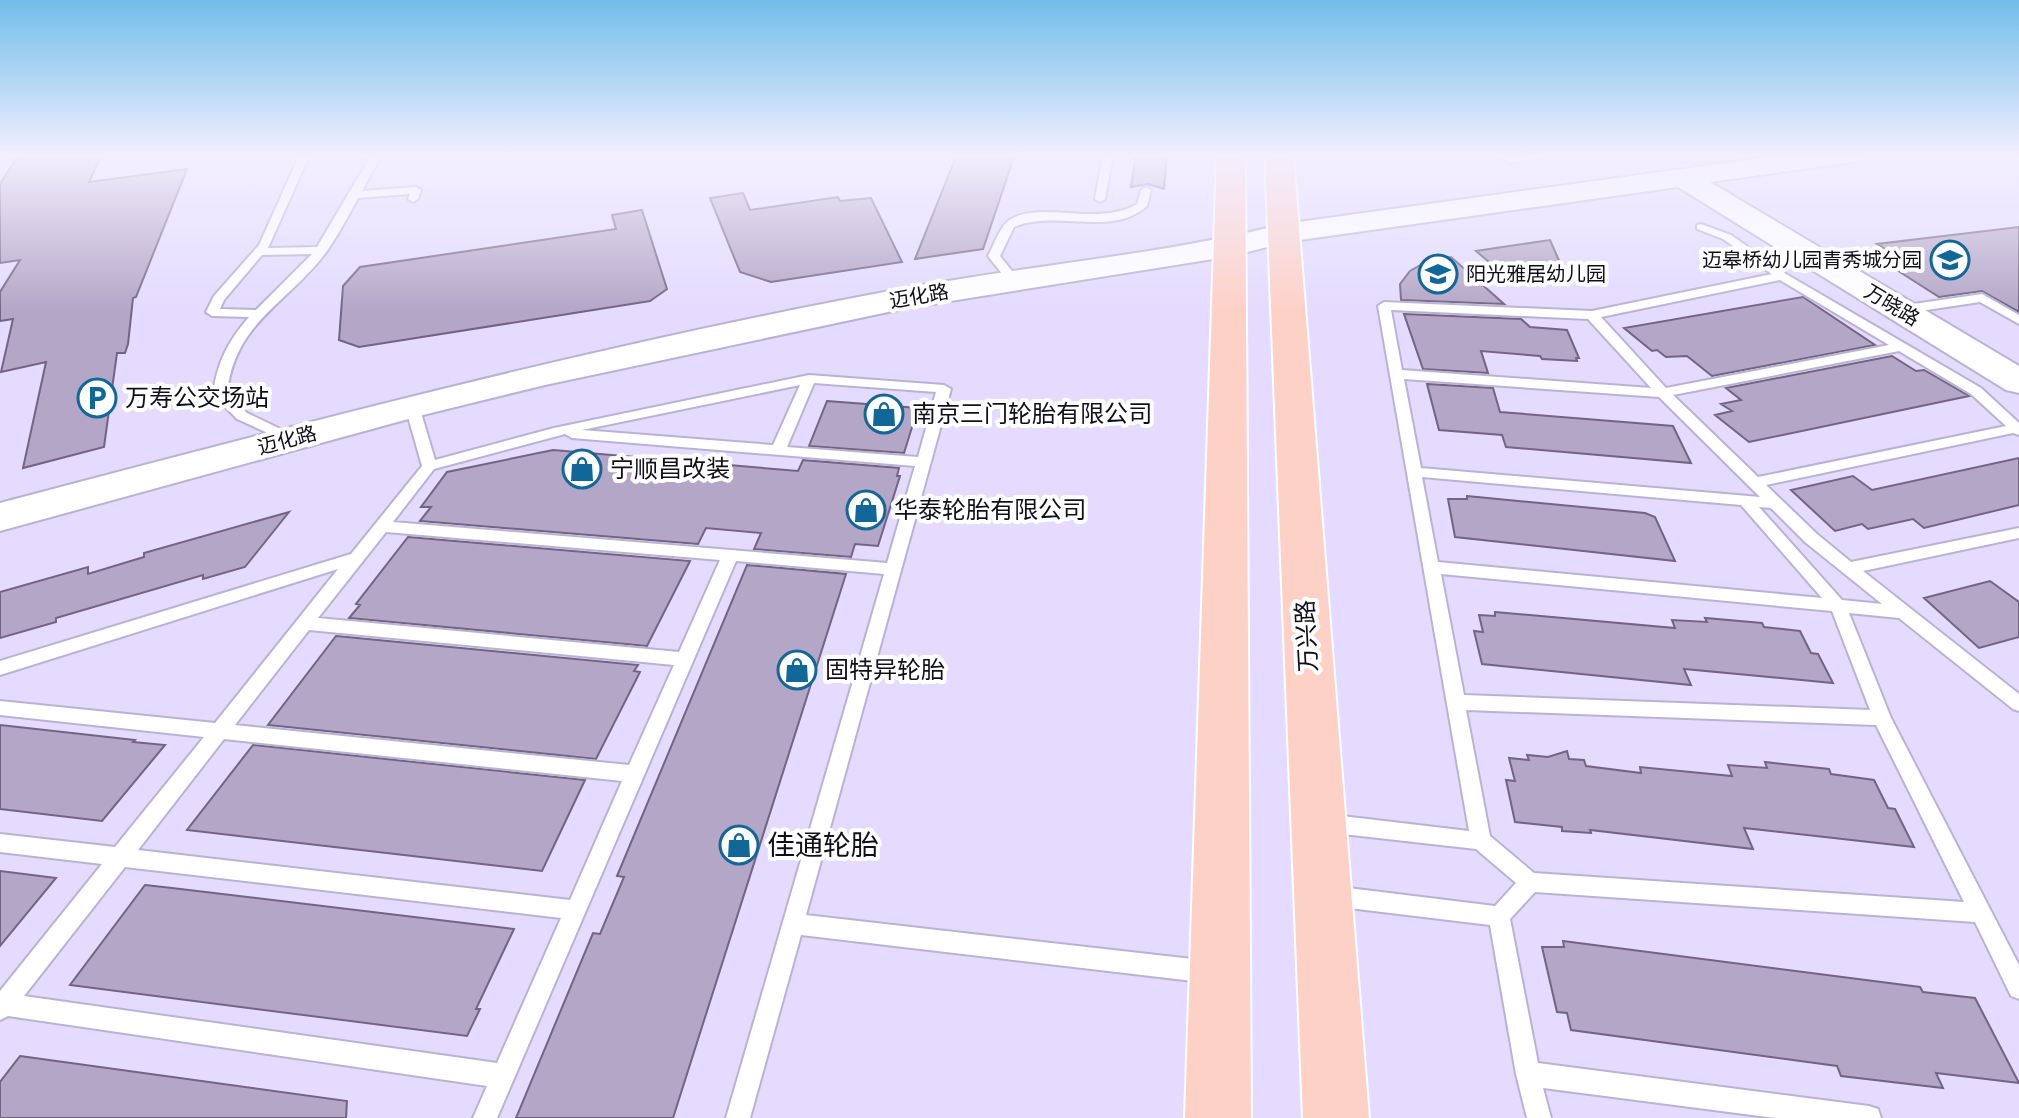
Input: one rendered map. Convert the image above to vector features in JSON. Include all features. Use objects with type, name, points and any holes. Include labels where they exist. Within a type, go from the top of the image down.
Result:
[{"type":"main road","points":[[1218,1118],[1232,206]]},
{"type":"main road","name":"万兴路","points":[[1282,206],[1336,1118]]},
{"type":"street","name":"迈化路","points":[[0,517],[412,406],[545,374],[891,301],[1232,247],[1284,233],[1479,206]]},
{"type":"street","name":"万晓路","points":[[1729,206],[2019,382]]},
{"type":"lane","points":[[259,314],[212,312],[218,299],[259,252],[281,206]]},
{"type":"lane","points":[[290,439],[242,416],[220,394],[220,371],[232,346],[322,250],[347,206]]},
{"type":"lane","points":[[1014,281],[994,256],[1010,225],[1026,217],[1048,214],[1107,217],[1128,214],[1142,206]]},
{"type":"lane","points":[[1701,227],[1727,237],[1782,276],[1976,391],[2018,429]]},
{"type":"lane","points":[[259,252],[322,250]]},
{"type":"lane","points":[[1481,841],[1384,306],[1592,315],[1782,276]]},
{"type":"lane","points":[[1900,310],[1982,298],[2019,320]]},
{"type":"lane","points":[[1592,315],[1663,393],[1776,503],[1848,568],[2017,700]]},
{"type":"lane","points":[[1396,374],[1663,393],[1899,347]]},
{"type":"lane","points":[[778,450],[809,379]]},
{"type":"lane","points":[[1,1006],[429,466],[554,432],[809,379],[944,389],[738,1118]]},
{"type":"lane","points":[[412,406],[429,466]]},
{"type":"lane","points":[[1754,483],[2018,429]]},
{"type":"lane","points":[[554,432],[924,462]]},
{"type":"lane","points":[[1414,472],[1776,503]]},
{"type":"lane","points":[[1746,501],[1838,606],[1882,718],[2019,988]]},
{"type":"lane","points":[[382,526],[893,569]]},
{"type":"lane","points":[[1848,568],[2019,533]]},
{"type":"lane","points":[[485,1118],[730,556]]},
{"type":"lane","points":[[0,668],[356,558]]},
{"type":"lane","points":[[1431,567],[1904,612]]},
{"type":"lane","points":[[305,623],[685,659]]},
{"type":"lane","points":[[1456,702],[1882,718]]},
{"type":"lane","points":[[0,708],[635,774]]},
{"type":"lane","points":[[1318,822],[1481,841],[1530,882],[1981,913]]},
{"type":"lane","points":[[0,843],[575,910]]},
{"type":"lane","points":[[1499,916],[1530,882]]},
{"type":"lane","points":[[1323,894],[1499,916]]},
{"type":"lane","points":[[1499,916],[1539,1118]]},
{"type":"lane","points":[[793,924],[1220,973]]},
{"type":"lane","points":[[1,1006],[503,1076]]},
{"type":"lane","points":[[1528,1074],[1869,1118]]},
{"type":"building","points":[[0,206],[172,206],[133,298],[125,353],[117,353],[104,447],[23,468],[46,362],[1,372],[13,319],[0,321],[0,292],[20,260],[0,263]]},
{"type":"building","points":[[713,206],[748,206],[750,210],[776,206],[875,206],[902,262],[771,282],[740,272]]},
{"type":"building","points":[[936,206],[997,206],[983,249],[915,259]]},
{"type":"building","points":[[642,210],[667,289],[650,301],[359,347],[339,340],[343,286],[360,267],[616,229],[612,215]]},
{"type":"building","name":"迈皋桥幼儿园青秀城分园","points":[[2019,227],[2019,312],[1982,291],[1939,297],[1895,269],[1892,253],[1877,244]]},
{"type":"building","points":[[1550,240],[1561,265],[1503,274],[1476,251]]},
{"type":"building","name":"阳光雅居幼儿园","points":[[1451,257],[1504,304],[1401,300],[1400,284],[1410,271],[1431,259]]},
{"type":"building","points":[[1803,297],[1875,345],[1712,376],[1687,356],[1666,357],[1657,350],[1652,351],[1624,328]]},
{"type":"building","points":[[1404,314],[1521,319],[1530,327],[1567,330],[1579,358],[1576,358],[1577,361],[1542,359],[1540,356],[1481,351],[1488,373],[1423,369]]},
{"type":"building","points":[[1892,356],[1969,396],[1749,442],[1715,415],[1732,411],[1721,404],[1741,400],[1726,388]]},
{"type":"building","points":[[1427,384],[1493,388],[1500,412],[1673,426],[1691,463],[1506,447],[1502,435],[1439,430]]},
{"type":"building","points":[[827,401],[918,408],[904,453],[809,446]]},
{"type":"building","points":[[553,450],[798,471],[803,460],[899,468],[897,476],[900,476],[878,546],[855,544],[851,557],[754,549],[761,533],[706,528],[698,544],[420,521],[431,507],[421,507],[447,472]]},
{"type":"building","points":[[2019,458],[2019,505],[1924,528],[1913,519],[1868,529],[1862,524],[1835,531],[1791,490],[1853,476],[1872,490]]},
{"type":"building","points":[[1467,496],[1645,513],[1655,517],[1675,561],[1455,537],[1448,499],[1467,499]]},
{"type":"building","points":[[289,512],[245,567],[203,579],[203,575],[56,618],[56,622],[0,638],[0,592],[88,567],[88,574],[144,557],[144,553]]},
{"type":"building","points":[[408,537],[690,561],[647,646],[349,618],[360,605],[356,604]]},
{"type":"building","points":[[747,565],[846,574],[673,1118],[516,1118],[593,933],[600,934],[624,877],[617,876]]},
{"type":"building","points":[[1990,581],[2019,602],[2019,637],[1979,648],[1924,598]]},
{"type":"building","points":[[1495,612],[1675,628],[1672,620],[1707,622],[1705,618],[1762,623],[1764,627],[1800,631],[1811,653],[1818,654],[1833,683],[1684,669],[1691,685],[1482,664],[1474,631],[1483,632],[1479,615],[1495,616]]},
{"type":"building","points":[[336,636],[638,665],[634,671],[640,672],[596,759],[268,725]]},
{"type":"building","points":[[0,725],[165,745],[102,821],[0,809]]},
{"type":"building","points":[[253,745],[585,780],[542,871],[187,830]]},
{"type":"building","points":[[1567,751],[1569,759],[1584,760],[1586,766],[1641,773],[1640,767],[1732,776],[1728,765],[1767,768],[1765,762],[1829,769],[1831,774],[1874,780],[1888,808],[1895,809],[1914,847],[1744,828],[1753,849],[1590,830],[1591,833],[1562,831],[1562,827],[1515,822],[1506,780],[1515,781],[1509,758],[1529,760],[1527,755],[1548,757]]},
{"type":"building","points":[[0,871],[56,878],[0,946]]},
{"type":"building","points":[[145,885],[514,929],[476,1009],[480,1009],[467,1036],[70,985]]},
{"type":"building","points":[[1563,941],[1920,987],[1923,992],[1975,998],[2019,1083],[1936,1073],[1943,1088],[1841,1076],[1837,1066],[1571,1030],[1567,1013],[1557,1012],[1542,947],[1564,947]]},
{"type":"building","points":[[20,1056],[347,1101],[346,1118],[0,1118],[0,1082]]},
{"type":"place","name":"迈皋桥幼儿园青秀城分园","points":[[1950,260]]},
{"type":"place","name":"阳光雅居幼儿园","points":[[1438,274]]},
{"type":"place","name":"万寿公交场站","points":[[97,398]]},
{"type":"place","name":"南京三门轮胎有限公司","points":[[884,414]]},
{"type":"place","name":"宁顺昌改装","points":[[582,469]]},
{"type":"place","name":"华泰轮胎有限公司","points":[[866,510]]},
{"type":"place","name":"固特异轮胎","points":[[797,670]]},
{"type":"place","name":"佳通轮胎","points":[[739,845]]}]
